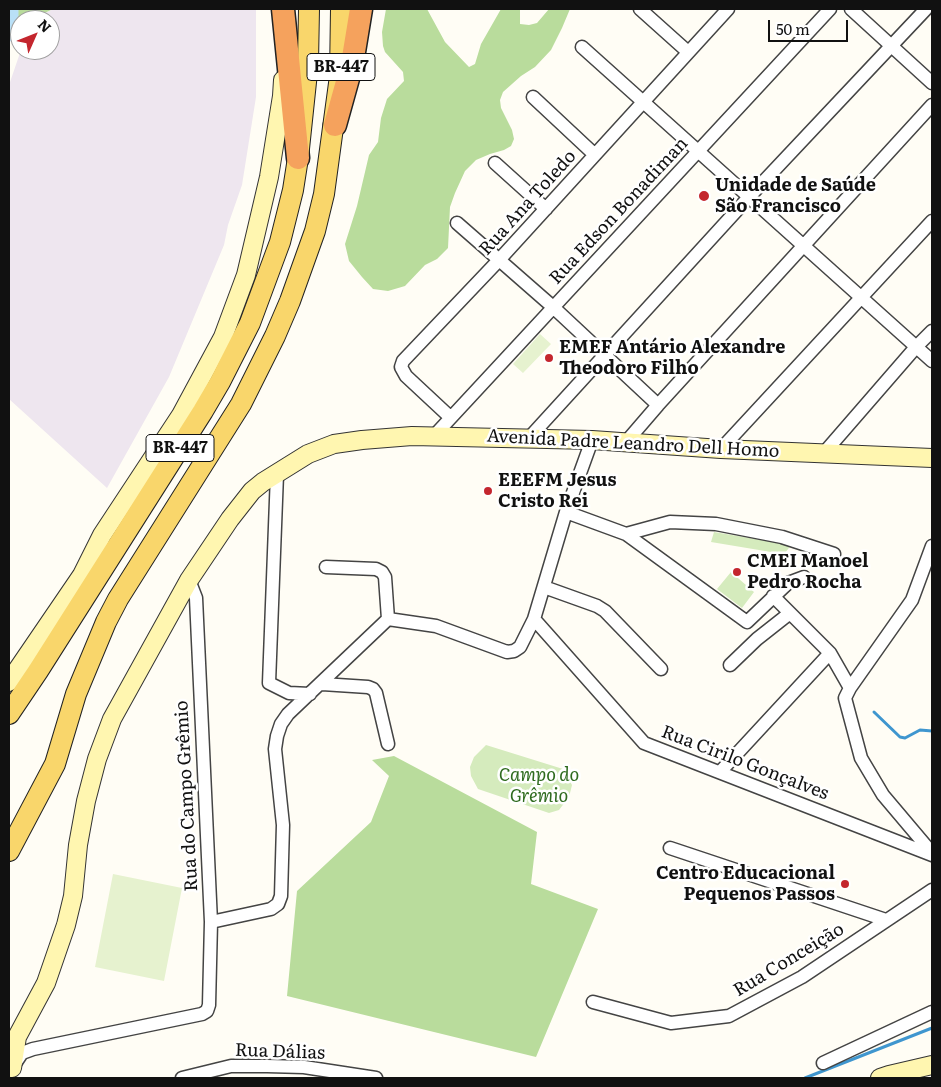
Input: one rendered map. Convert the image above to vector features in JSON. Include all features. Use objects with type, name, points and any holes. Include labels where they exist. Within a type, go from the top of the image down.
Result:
[{"type":"highway","points":[[335,125],[352,64],[361,9]]},
{"type":"highway","points":[[284,16],[298,158]]},
{"type":"main road","name":"BR-447","points":[[9,714],[220,382],[236,353],[263,292],[280,242],[293,190],[308,63],[309,9]]},
{"type":"main road","name":"BR-447","points":[[9,851],[55,764],[73,702],[85,669],[118,599],[222,437],[241,404],[275,336],[293,292],[316,231],[324,194],[335,125],[340,76],[341,9]]},
{"type":"street","points":[[640,9],[688,52]]},
{"type":"street","name":"Rua Ana Toledo","points":[[450,417],[406,376],[401,367],[404,361],[546,209],[728,9]]},
{"type":"street","name":"Rua Edson Bonadiman","points":[[434,436],[830,9]]},
{"type":"street","points":[[851,9],[932,83]]},
{"type":"street","points":[[529,438],[606,356],[749,197],[926,9]]},
{"type":"street","points":[[9,682],[82,575],[102,535],[180,415],[223,336],[246,275],[269,177],[282,96],[284,16]]},
{"type":"street","points":[[582,47],[932,361]]},
{"type":"street","points":[[533,97],[595,155]]},
{"type":"street","points":[[627,441],[932,106]]},
{"type":"street","points":[[496,163],[546,209]]},
{"type":"street","points":[[721,449],[932,221]]},
{"type":"street","points":[[456,223],[553,307],[658,405]]},
{"type":"street","points":[[824,453],[932,331]]},
{"type":"street","name":"Avenida Padre Leandro Dell Homo","points":[[11,1069],[16,1042],[26,1018],[46,983],[66,925],[73,896],[78,845],[86,802],[104,738],[121,701],[189,580],[230,519],[252,491],[277,474],[308,454],[334,444],[412,436],[627,441],[721,449],[932,458]]},
{"type":"street","points":[[388,619],[436,626],[506,652],[514,651],[520,647],[534,619],[566,512],[592,440]]},
{"type":"street","points":[[277,474],[268,683],[289,693],[310,694]]},
{"type":"street","points":[[566,512],[626,534],[747,622],[758,639]]},
{"type":"street","points":[[626,534],[670,522],[716,524],[782,537],[834,554]]},
{"type":"street","points":[[932,546],[912,600],[850,688],[845,698],[861,758],[883,795],[932,854]]},
{"type":"street","points":[[211,922],[271,909],[278,904],[281,896],[283,826],[276,736],[288,714],[322,684],[388,619],[385,577],[382,572],[376,569],[326,568]]},
{"type":"street","points":[[747,622],[788,583],[804,578]]},
{"type":"street","name":"Rua do Campo Grêmio","points":[[11,1069],[22,1053],[33,1049],[192,1016],[207,1011],[209,1005],[211,922],[196,598],[189,580]]},
{"type":"street","points":[[544,586],[598,606],[661,669]]},
{"type":"street","points":[[773,596],[830,653],[850,688]]},
{"type":"street","points":[[730,665],[790,613]]},
{"type":"street","name":"Rua Cirilo Gonçalves","points":[[534,619],[644,743],[932,854]]},
{"type":"street","points":[[720,772],[830,653]]},
{"type":"street","points":[[322,684],[368,687],[373,689],[376,693],[388,744]]},
{"type":"street","points":[[670,848],[886,920]]},
{"type":"street","name":"Rua Conceição","points":[[593,1002],[671,1023],[729,1016],[802,977],[932,890]]},
{"type":"street","points":[[823,1063],[932,1012]]},
{"type":"street","points":[[9,1029],[26,1018]]},
{"type":"street","points":[[880,1078],[889,1074],[932,1065]]},
{"type":"street","name":"Rua Dálias","points":[[182,1078],[231,1066],[304,1067],[376,1078]]},
{"type":"shaded area","points":[[256,9],[256,97],[242,185],[228,225],[224,245],[169,377],[107,488],[9,399],[9,85],[18,60],[60,60],[60,10],[51,10]]},
{"type":"green space","points":[[9,9],[53,9],[10,10],[9,32]]},
{"type":"green space","points":[[386,9],[427,9],[445,42],[469,67],[475,64],[481,44],[501,9],[520,9],[520,24],[529,25],[537,23],[549,9],[570,9],[551,50],[535,67],[521,76],[503,92],[500,100],[501,108],[512,130],[514,139],[511,146],[476,160],[465,171],[450,207],[448,248],[437,259],[425,265],[405,286],[388,291],[373,289],[362,277],[349,261],[345,244],[357,206],[369,155],[378,142],[381,118],[387,99],[404,81],[403,72],[385,52],[383,46],[382,32]]},
{"type":"green space","points":[[540,334],[551,344],[523,373],[513,364]]},
{"type":"green space","points":[[714,532],[791,545],[777,564],[777,553],[711,542]]},
{"type":"green space","points":[[731,572],[754,592],[742,608],[717,589]]},
{"type":"green space","name":"Campo do Grêmio","points":[[486,745],[563,769],[572,785],[569,797],[559,810],[549,813],[478,789],[471,776],[470,767],[474,757]]},
{"type":"green space","points":[[394,756],[537,832],[531,884],[598,909],[536,1057],[287,996],[297,891],[371,822],[389,776],[372,760]]},
{"type":"green space","points":[[113,874],[182,888],[164,981],[95,967]]},
{"type":"waterway","points":[[9,9],[9,32]]},
{"type":"waterway","points":[[874,712],[900,737],[905,738],[920,730],[932,731]]},
{"type":"waterway","points":[[805,1078],[932,1028]]},
{"type":"place","name":"Unidade de Saúde São Francisco","points":[[704,196]]},
{"type":"place","name":"EMEF Antário Alexandre Theodoro Filho","points":[[549,358]]},
{"type":"place","name":"EEEFM Jesus Cristo Rei","points":[[488,491]]},
{"type":"place","name":"CMEI Manoel Pedro Rocha","points":[[737,572]]},
{"type":"place","name":"Centro Educacional Pequenos Passos","points":[[845,884]]}]
